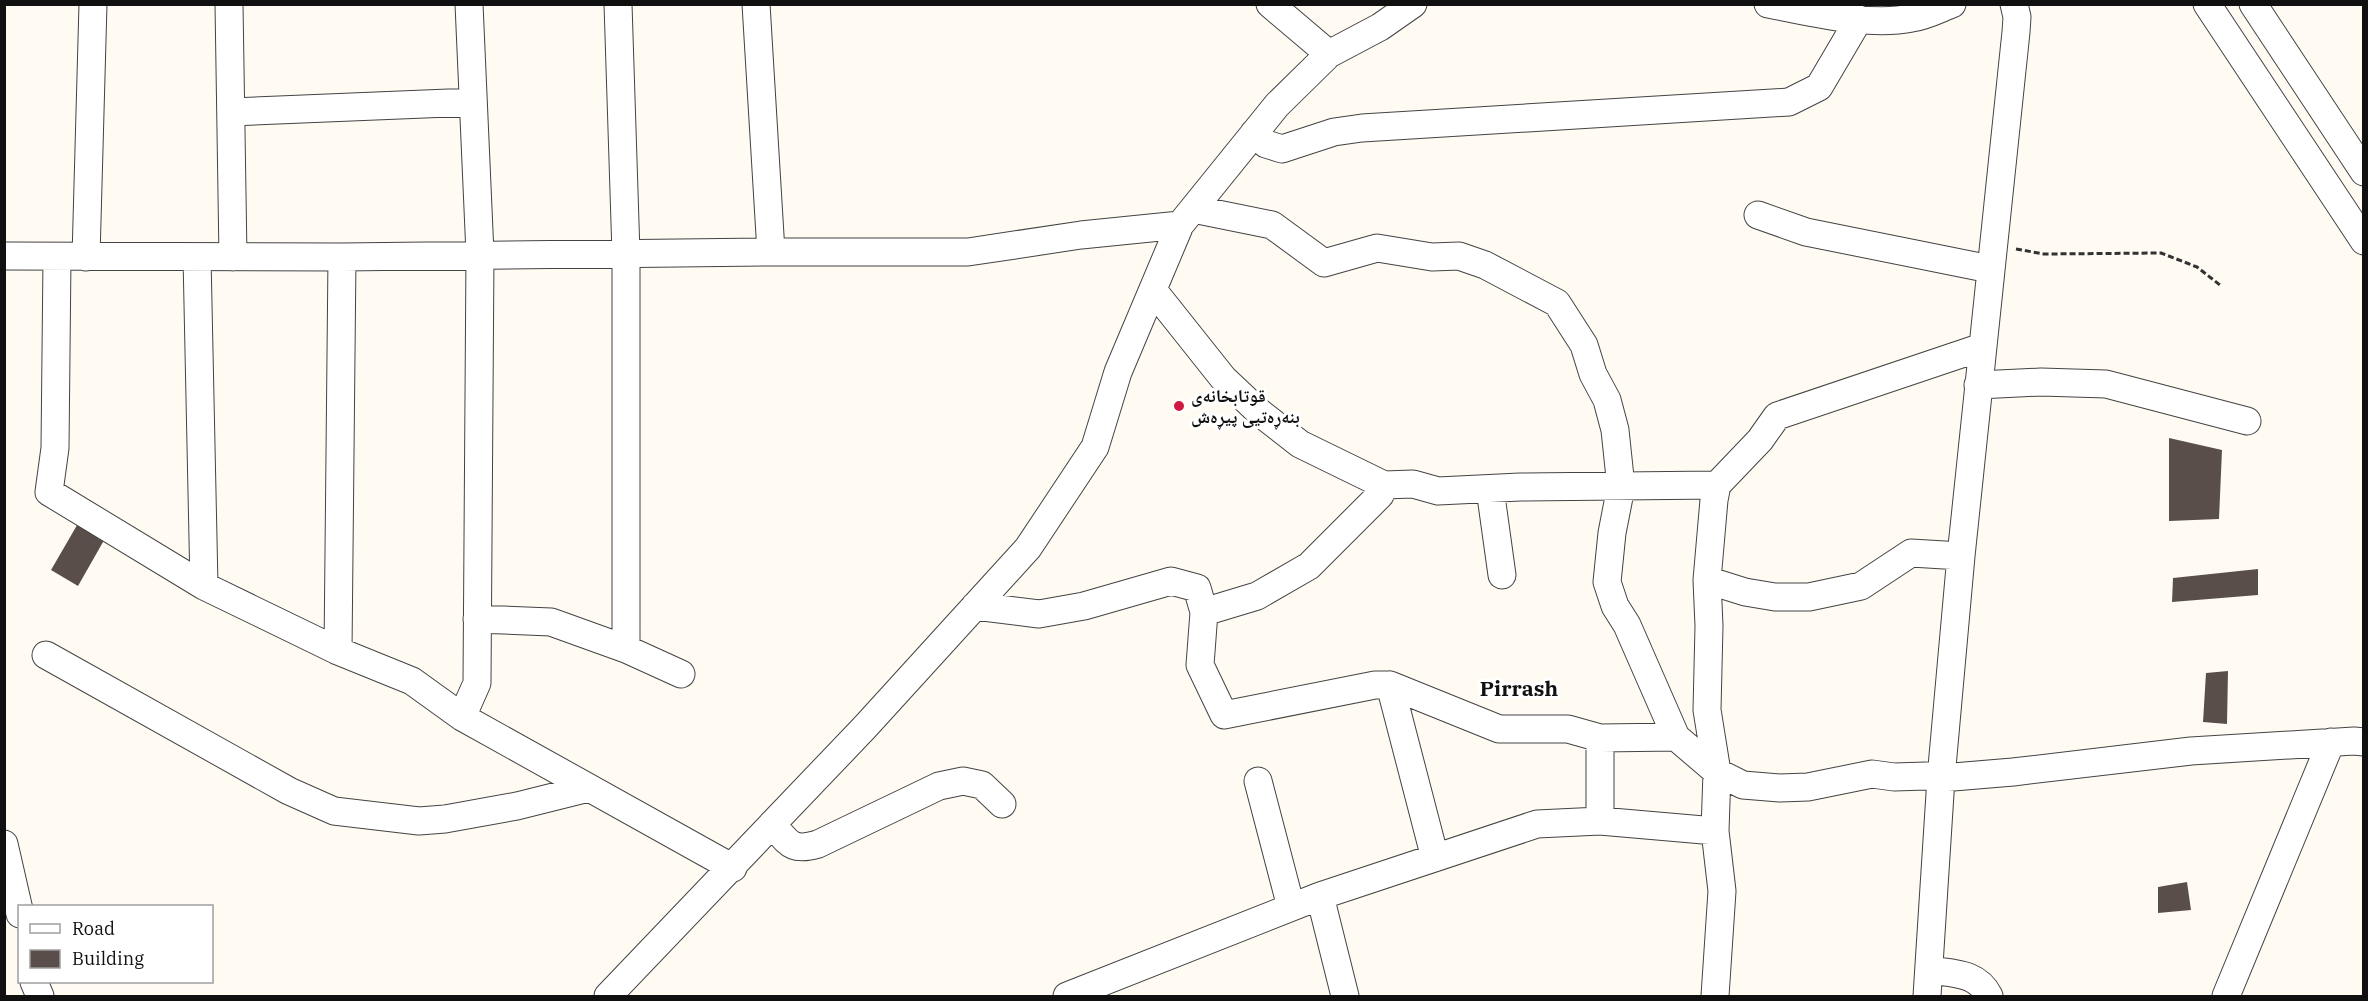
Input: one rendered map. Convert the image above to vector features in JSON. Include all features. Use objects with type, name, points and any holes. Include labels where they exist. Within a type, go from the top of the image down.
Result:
[{"type":"street","points":[[86,257],[93,4]]},
{"type":"street","points":[[229,4],[233,257]]},
{"type":"street","points":[[462,717],[477,683],[480,255],[469,4]]},
{"type":"street","points":[[618,4],[626,254],[626,649]]},
{"type":"street","points":[[756,4],[771,252]]},
{"type":"street","points":[[1270,4],[1329,54]]},
{"type":"street","points":[[608,996],[733,868],[1028,548],[1095,447],[1118,372],[1186,217],[1277,105],[1329,54],[1380,27],[1413,4]]},
{"type":"street","points":[[1768,4],[1859,19],[1893,21],[1913,18],[1952,4]]},
{"type":"street","points":[[2207,4],[2364,242]]},
{"type":"street","points":[[2253,4],[2364,172]]},
{"type":"street","points":[[1989,996],[1984,986],[1975,978],[1928,983],[1941,778],[1978,385],[2016,32],[2015,5]]},
{"type":"street","points":[[1254,133],[1266,144],[1282,149],[1334,132],[1362,128],[1789,102],[1819,87],[1859,19]]},
{"type":"street","points":[[231,112],[473,102]]},
{"type":"street","points":[[1758,215],[1806,232],[1992,258]]},
{"type":"street","points":[[4,256],[57,258],[342,257],[968,252],[1186,217],[1272,225],[1324,263],[1377,248],[1432,257],[1459,256],[1485,265],[1557,303],[1584,345],[1593,374],[1607,400],[1615,430],[1621,487],[1612,533],[1607,582],[1615,606],[1627,625],[1676,736],[1717,772],[1743,785],[1780,788],[1808,787],[1872,774],[1941,778],[2191,751],[2364,742]]},
{"type":"street","points":[[197,257],[204,586]]},
{"type":"street","points":[[338,651],[342,257]]},
{"type":"street","points":[[57,258],[55,448],[49,492],[204,586],[338,651],[412,681],[462,717],[733,868]]},
{"type":"street","points":[[1153,290],[1223,378],[1259,412],[1300,444],[1384,484],[1413,484],[1438,491],[1717,485]]},
{"type":"street","points":[[1715,996],[1722,891],[1715,831],[1717,772],[1707,710],[1709,626],[1707,580],[1717,485],[1760,440],[1777,416],[1982,347]]},
{"type":"street","points":[[1978,385],[2041,382],[2106,384],[2247,421]]},
{"type":"street","points":[[1204,612],[1257,596],[1309,566],[1380,495],[1384,484]]},
{"type":"street","points":[[1490,489],[1502,575]]},
{"type":"street","points":[[1707,580],[1745,592],[1775,597],[1809,597],[1862,586],[1911,553],[1961,556]]},
{"type":"street","points":[[975,606],[1039,614],[1084,606],[1171,581],[1197,588],[1204,612],[1200,664],[1224,714],[1375,685],[1390,685],[1498,729],[1568,729],[1600,738],[1676,736]]},
{"type":"street","points":[[477,619],[551,621],[626,649],[681,674]]},
{"type":"street","points":[[45,655],[289,791],[334,812],[419,821],[445,819],[517,806],[589,788]]},
{"type":"street","points":[[1390,685],[1436,858]]},
{"type":"street","points":[[1600,738],[1600,821]]},
{"type":"street","points":[[2226,996],[2331,742]]},
{"type":"street","points":[[772,824],[791,845],[801,849],[818,844],[939,786],[963,781],[982,785],[1002,804]]},
{"type":"street","points":[[1258,781],[1291,907]]},
{"type":"street","points":[[1067,996],[1320,896],[1537,824],[1600,821],[1715,831]]},
{"type":"street","points":[[4,844],[18,905]]},
{"type":"street","points":[[1320,896],[1345,996]]},
{"type":"path","points":[[1992,258],[2044,254],[2161,253],[2197,267],[2220,285]]},
{"type":"building","points":[[2169,438],[2222,450],[2219,519],[2169,521]]},
{"type":"building","points":[[80,520],[107,535],[78,586],[51,570]]},
{"type":"building","points":[[2258,569],[2258,595],[2172,602],[2173,578]]},
{"type":"building","points":[[2228,671],[2227,724],[2203,722],[2206,673]]},
{"type":"building","points":[[2187,882],[2191,910],[2158,913],[2158,887]]},
{"type":"place","name":"قوتابخانەی بنەڕەتیی پیڕەش","points":[[1179,406]]},
{"type":"district","name":"Pirrash","points":[[1519,689]]}]
